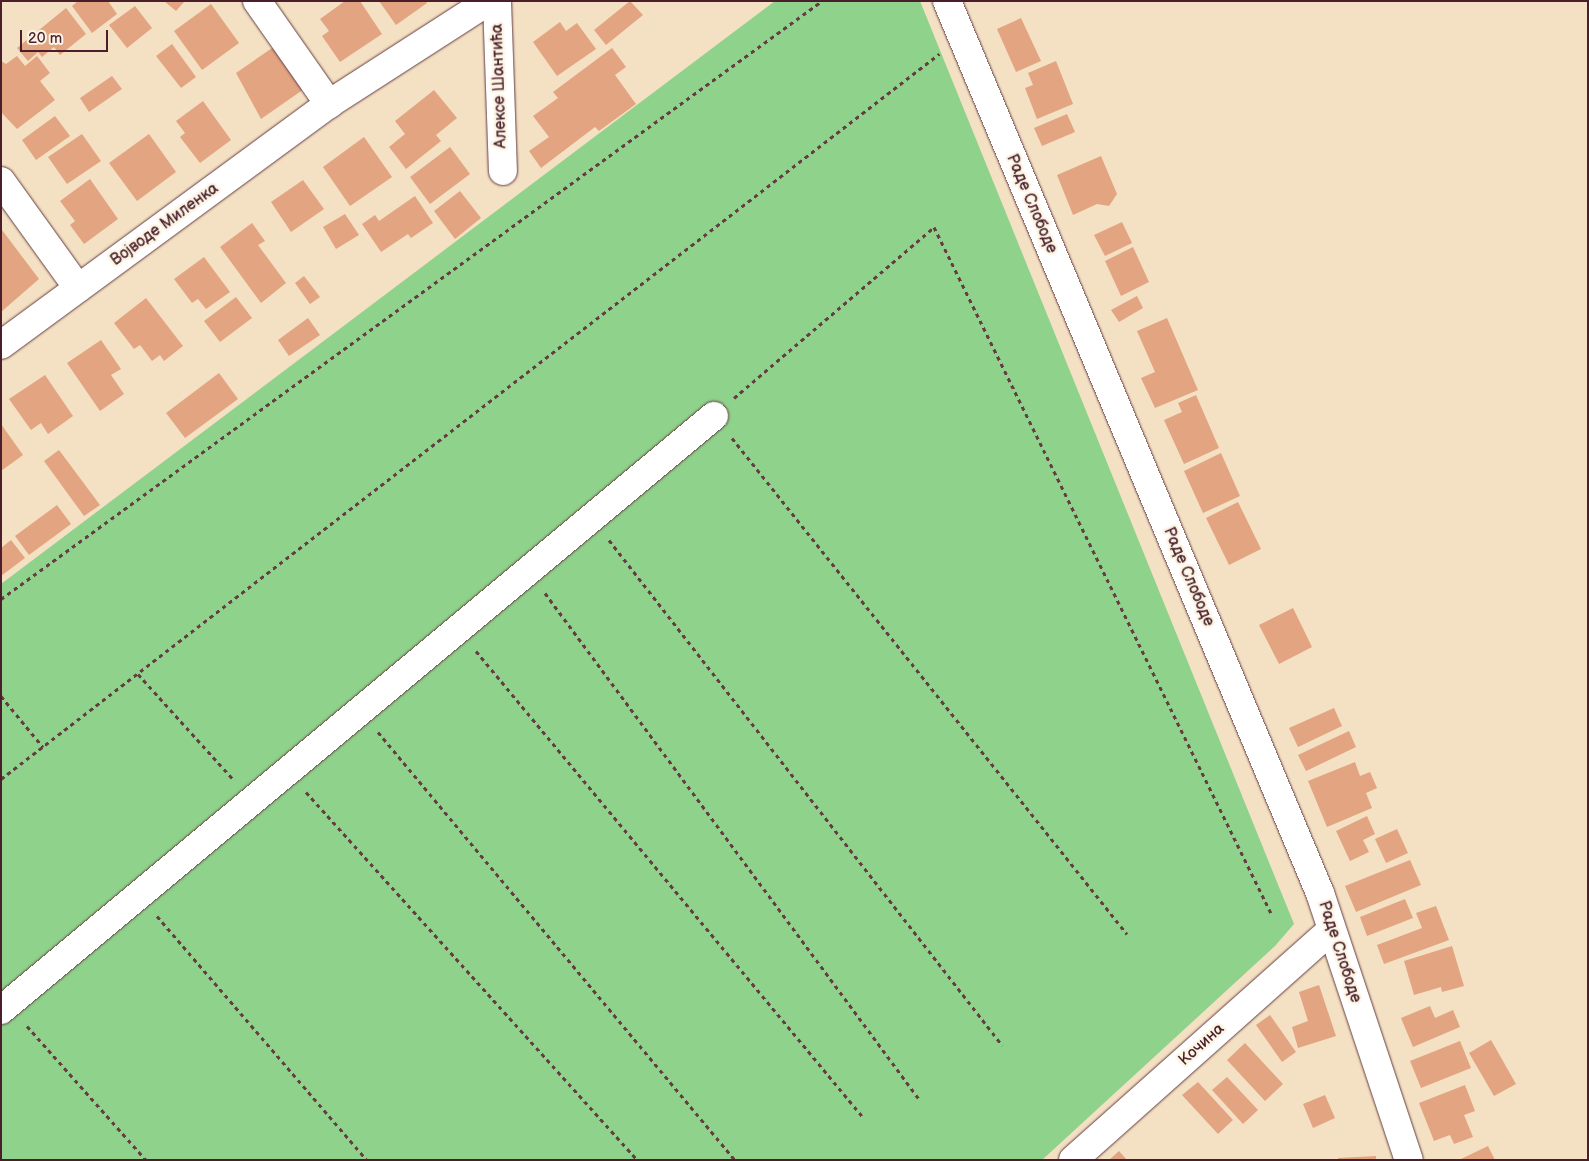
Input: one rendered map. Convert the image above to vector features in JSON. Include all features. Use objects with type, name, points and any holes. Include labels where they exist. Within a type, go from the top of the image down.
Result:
[{"type":"street","points":[[257,1],[328,104]]},
{"type":"street","name":"Војводе Миленка","points":[[1,345],[328,104],[489,1]]},
{"type":"street","name":"Алексе Шантића","points":[[497,1],[504,171]]},
{"type":"street","name":"Раде Слободе","points":[[947,1],[1320,893],[1409,1160]]},
{"type":"street","points":[[1,181],[78,288]]},
{"type":"street","points":[[4,1007],[714,416]]},
{"type":"street","name":"Кочина","points":[[1074,1160],[1331,930]]},
{"type":"path","points":[[1,599],[822,1]]},
{"type":"path","points":[[1,780],[961,37]]},
{"type":"path","points":[[1127,934],[714,416],[934,227],[1271,913]]},
{"type":"path","points":[[591,517],[1002,1045]]},
{"type":"path","points":[[528,570],[919,1099]]},
{"type":"path","points":[[458,629],[862,1116]]},
{"type":"path","points":[[138,674],[252,801]]},
{"type":"path","points":[[1,696],[43,747]]},
{"type":"path","points":[[360,710],[735,1160]]},
{"type":"path","points":[[287,771],[637,1160]]},
{"type":"path","points":[[139,895],[367,1160]]},
{"type":"path","points":[[4,1007],[146,1160]]},
{"type":"green space","points":[[775,1],[920,1],[1294,924],[1275,946],[1042,1160],[1,1160],[1,584]]},
{"type":"building","points":[[78,1],[108,1],[117,14],[92,33],[72,6]]},
{"type":"building","points":[[164,1],[185,1],[176,11]]},
{"type":"building","points":[[345,1],[360,1],[382,34],[340,62],[322,36],[329,31],[320,19]]},
{"type":"building","points":[[379,1],[426,1],[427,3],[396,25]]},
{"type":"building","points":[[630,1],[643,15],[606,45],[594,30]]},
{"type":"building","points":[[211,4],[239,43],[202,70],[174,31]]},
{"type":"building","points":[[135,6],[152,28],[127,48],[109,25]]},
{"type":"building","points":[[66,8],[86,34],[60,55],[54,47],[42,57],[38,52],[28,61],[17,48]]},
{"type":"building","points":[[1021,18],[1041,61],[1016,72],[997,29]]},
{"type":"building","points":[[560,22],[566,31],[577,23],[596,49],[557,76],[533,42]]},
{"type":"building","points":[[172,44],[196,77],[181,88],[156,56]]},
{"type":"building","points":[[275,46],[304,89],[261,119],[236,73]]},
{"type":"building","points":[[612,48],[626,67],[615,75],[636,104],[599,131],[595,127],[541,168],[529,151],[549,137],[533,116],[558,98],[553,92]]},
{"type":"building","points":[[17,56],[25,66],[37,56],[50,73],[40,81],[55,100],[17,129],[1,112],[1,61],[6,64]]},
{"type":"building","points":[[1056,61],[1073,104],[1037,119],[1025,88],[1033,85],[1028,73]]},
{"type":"building","points":[[112,76],[122,89],[89,112],[80,98]]},
{"type":"building","points":[[434,90],[457,118],[436,135],[441,141],[406,169],[389,147],[405,134],[395,121]]},
{"type":"building","points":[[203,101],[231,140],[200,163],[180,137],[185,133],[176,121]]},
{"type":"building","points":[[1067,114],[1075,132],[1042,146],[1034,128]]},
{"type":"building","points":[[55,116],[70,136],[36,160],[22,140]]},
{"type":"building","points":[[82,134],[101,161],[67,184],[48,157]]},
{"type":"building","points":[[149,134],[176,172],[137,201],[109,163]]},
{"type":"building","points":[[364,137],[392,177],[350,206],[323,167]]},
{"type":"building","points":[[450,147],[470,174],[430,204],[410,177]]},
{"type":"building","points":[[1101,156],[1117,194],[1109,206],[1097,204],[1073,215],[1057,175]]},
{"type":"building","points":[[90,179],[118,219],[84,244],[70,225],[75,221],[60,201]]},
{"type":"building","points":[[303,180],[324,209],[291,232],[271,202]]},
{"type":"building","points":[[460,191],[481,218],[455,239],[434,211]]},
{"type":"building","points":[[415,196],[433,223],[411,238],[408,234],[381,252],[362,224],[375,215],[379,221]]},
{"type":"building","points":[[345,214],[359,235],[336,249],[323,227]]},
{"type":"building","points":[[1122,222],[1132,243],[1105,256],[1094,235]]},
{"type":"building","points":[[252,223],[265,241],[258,245],[286,283],[261,303],[220,247]]},
{"type":"building","points":[[1,231],[39,279],[1,312]]},
{"type":"building","points":[[1133,247],[1149,282],[1121,296],[1105,261]]},
{"type":"building","points":[[204,257],[230,292],[206,309],[198,299],[192,303],[174,279]]},
{"type":"building","points":[[304,276],[320,297],[310,304],[295,283]]},
{"type":"building","points":[[1137,296],[1143,308],[1119,322],[1111,310]]},
{"type":"building","points":[[236,297],[252,318],[220,342],[204,321]]},
{"type":"building","points":[[146,298],[183,346],[164,361],[160,355],[152,361],[140,345],[134,349],[114,323]]},
{"type":"building","points":[[308,318],[320,335],[289,356],[278,340]]},
{"type":"building","points":[[1167,318],[1198,390],[1155,408],[1141,378],[1155,372],[1137,331]]},
{"type":"building","points":[[101,340],[121,369],[111,375],[124,394],[100,411],[67,363]]},
{"type":"building","points":[[219,373],[238,399],[185,438],[166,413]]},
{"type":"building","points":[[45,375],[73,416],[48,434],[41,423],[31,430],[9,399]]},
{"type":"building","points":[[1196,395],[1219,448],[1184,464],[1164,420],[1182,412],[1178,403]]},
{"type":"building","points":[[1,424],[23,455],[1,471]]},
{"type":"building","points":[[59,450],[100,505],[84,516],[44,461]]},
{"type":"building","points":[[1221,453],[1240,496],[1203,513],[1184,471]]},
{"type":"building","points":[[1238,502],[1261,549],[1229,565],[1206,518]]},
{"type":"building","points":[[57,505],[71,524],[29,555],[15,536]]},
{"type":"building","points":[[11,540],[25,558],[1,576],[1,548]]},
{"type":"building","points":[[1293,608],[1312,647],[1279,664],[1259,625]]},
{"type":"building","points":[[1334,708],[1342,726],[1298,747],[1289,728]]},
{"type":"building","points":[[1349,731],[1356,747],[1306,771],[1298,755]]},
{"type":"building","points":[[1355,762],[1360,776],[1370,772],[1377,788],[1366,793],[1372,808],[1327,827],[1308,781]]},
{"type":"building","points":[[1367,816],[1375,834],[1363,840],[1369,852],[1350,861],[1336,831]]},
{"type":"building","points":[[1397,829],[1408,853],[1386,863],[1375,839]]},
{"type":"building","points":[[1410,860],[1421,885],[1356,912],[1345,886]]},
{"type":"building","points":[[1405,899],[1413,918],[1367,936],[1360,917]]},
{"type":"building","points":[[1436,906],[1449,940],[1384,964],[1377,945],[1422,928],[1416,913]]},
{"type":"building","points":[[1452,946],[1464,986],[1442,992],[1441,987],[1414,995],[1404,961]]},
{"type":"building","points":[[1319,985],[1336,1036],[1298,1048],[1292,1027],[1308,1021],[1299,992]]},
{"type":"building","points":[[1430,1006],[1435,1018],[1453,1010],[1460,1027],[1413,1047],[1401,1018]]},
{"type":"building","points":[[1270,1015],[1296,1052],[1282,1062],[1256,1025]]},
{"type":"building","points":[[1491,1040],[1516,1084],[1494,1096],[1469,1053]]},
{"type":"building","points":[[1460,1041],[1471,1068],[1421,1088],[1410,1061]]},
{"type":"building","points":[[1245,1043],[1283,1084],[1265,1101],[1227,1060]]},
{"type":"building","points":[[1227,1077],[1258,1110],[1243,1124],[1212,1090]]},
{"type":"building","points":[[1198,1082],[1233,1120],[1218,1134],[1182,1095]]},
{"type":"building","points":[[1465,1085],[1475,1111],[1464,1115],[1473,1137],[1454,1144],[1450,1135],[1434,1141],[1419,1103]]},
{"type":"building","points":[[1325,1095],[1335,1118],[1313,1128],[1303,1104]]},
{"type":"building","points":[[1488,1146],[1495,1160],[1459,1160]]},
{"type":"building","points":[[1119,1151],[1127,1160],[1109,1160]]},
{"type":"building","points":[[1376,1156],[1376,1160],[1338,1160],[1338,1158]]}]
